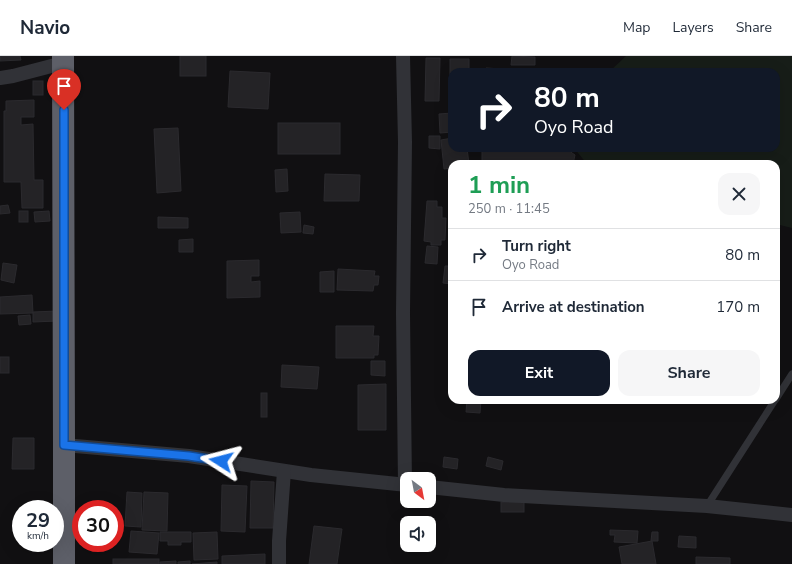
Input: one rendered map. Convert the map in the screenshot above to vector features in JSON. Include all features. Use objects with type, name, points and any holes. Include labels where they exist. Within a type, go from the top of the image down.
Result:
[{"type":"highway","points":[[63,59],[64,564]]},
{"type":"street","points":[[403,56],[405,142],[403,313],[406,472]]},
{"type":"street","points":[[0,78],[13,76],[63,59]]},
{"type":"street","points":[[64,445],[189,456],[311,475],[400,484]]},
{"type":"street","points":[[279,564],[284,471]]},
{"type":"street","points":[[436,488],[504,495],[707,506],[792,515]]},
{"type":"lane","points":[[780,393],[792,374]]},
{"type":"lane","points":[[707,506],[773,404]]},
{"type":"shaded area","points":[[626,56],[792,56],[792,228],[780,225],[780,160],[584,160],[577,152],[780,152],[780,68],[613,68]]},
{"type":"building","points":[[0,56],[20,56],[21,60],[0,61]]},
{"type":"building","points":[[180,56],[206,56],[206,76],[180,76]]},
{"type":"building","points":[[512,56],[535,57],[535,65],[511,65]]},
{"type":"building","points":[[426,58],[440,58],[439,101],[425,101]]},
{"type":"building","points":[[450,59],[469,59],[469,68],[450,68]]},
{"type":"building","points":[[230,71],[270,73],[268,109],[228,107]]},
{"type":"building","points":[[33,81],[43,81],[43,95],[33,95]]},
{"type":"building","points":[[34,100],[34,117],[21,117],[21,125],[33,124],[34,180],[43,180],[43,208],[22,208],[21,182],[4,182],[4,111],[6,111],[6,101]]},
{"type":"building","points":[[448,113],[448,132],[440,133],[439,114]]},
{"type":"building","points":[[278,123],[340,123],[340,154],[278,154]]},
{"type":"building","points":[[178,128],[181,191],[157,193],[154,129]]},
{"type":"building","points":[[429,136],[440,136],[440,149],[429,148]]},
{"type":"building","points":[[448,139],[448,152],[468,152],[468,160],[448,160],[448,168],[444,169],[441,140]]},
{"type":"building","points":[[482,152],[571,152],[575,155],[574,160],[482,160]]},
{"type":"building","points":[[287,169],[288,191],[276,192],[275,170]]},
{"type":"building","points":[[325,174],[360,175],[359,201],[324,201]]},
{"type":"building","points":[[427,201],[437,201],[437,207],[442,207],[442,218],[446,218],[445,240],[441,240],[441,245],[431,245],[431,242],[424,241]]},
{"type":"building","points":[[8,205],[10,213],[0,214],[0,206]]},
{"type":"building","points":[[19,211],[28,211],[28,222],[19,222]]},
{"type":"building","points":[[49,211],[50,221],[35,222],[34,212]]},
{"type":"building","points":[[300,212],[301,232],[281,233],[280,213]]},
{"type":"building","points":[[158,217],[188,218],[188,228],[158,228]]},
{"type":"building","points":[[304,225],[314,227],[313,234],[303,233]]},
{"type":"building","points":[[193,239],[193,252],[179,252],[179,240]]},
{"type":"building","points":[[427,246],[438,247],[437,264],[425,263]]},
{"type":"building","points":[[259,260],[259,276],[251,276],[251,282],[260,281],[260,297],[227,298],[227,261]]},
{"type":"building","points":[[3,263],[17,265],[14,283],[1,280]]},
{"type":"building","points":[[445,266],[448,266],[448,284],[443,283]]},
{"type":"building","points":[[338,269],[375,271],[374,276],[379,276],[378,285],[374,285],[373,291],[337,290]]},
{"type":"building","points":[[334,271],[334,292],[320,292],[320,272]]},
{"type":"building","points":[[32,295],[33,313],[0,314],[0,297]]},
{"type":"building","points":[[57,311],[57,321],[33,322],[33,312]]},
{"type":"building","points":[[30,315],[31,324],[19,325],[18,316]]},
{"type":"building","points":[[336,326],[374,326],[373,336],[379,336],[378,355],[374,355],[374,358],[336,358]]},
{"type":"building","points":[[0,357],[9,357],[9,373],[0,373]]},
{"type":"building","points":[[371,361],[385,361],[385,376],[371,375]]},
{"type":"building","points":[[282,365],[319,367],[317,389],[281,387]]},
{"type":"building","points":[[386,384],[386,430],[358,430],[358,385]]},
{"type":"building","points":[[261,393],[267,393],[267,417],[261,417]]},
{"type":"building","points":[[467,404],[481,404],[480,413],[466,412]]},
{"type":"building","points":[[13,438],[34,438],[34,469],[12,469]]},
{"type":"building","points":[[444,457],[458,459],[457,469],[443,467]]},
{"type":"building","points":[[488,457],[503,461],[501,470],[486,466]]},
{"type":"building","points":[[251,481],[274,482],[273,528],[250,528]]},
{"type":"building","points":[[222,485],[247,486],[245,532],[221,531]]},
{"type":"building","points":[[127,492],[142,493],[141,527],[125,526]]},
{"type":"building","points":[[144,492],[168,493],[167,531],[142,530]]},
{"type":"building","points":[[501,502],[524,502],[524,512],[501,512]]},
{"type":"building","points":[[314,526],[342,529],[337,564],[309,564]]},
{"type":"building","points":[[610,530],[638,531],[637,543],[614,542],[615,535],[610,535]]},
{"type":"building","points":[[131,531],[159,533],[157,554],[129,552]]},
{"type":"building","points":[[160,532],[191,532],[191,542],[181,542],[181,545],[168,545],[168,541],[160,541]]},
{"type":"building","points":[[217,532],[218,559],[194,560],[193,533]]},
{"type":"building","points":[[652,532],[658,532],[658,541],[651,541]]},
{"type":"building","points":[[679,536],[696,537],[696,548],[678,547]]},
{"type":"building","points":[[652,541],[656,564],[622,564],[619,547]]},
{"type":"building","points":[[265,554],[265,564],[222,564],[222,556]]},
{"type":"building","points":[[696,557],[730,558],[730,564],[696,564]]},
{"type":"building","points":[[113,559],[159,559],[159,564],[113,564]]},
{"type":"building","points":[[176,561],[176,564],[160,564],[160,562]]},
{"type":"building","points":[[190,561],[190,564],[178,564],[178,562]]},
{"type":"building","points":[[217,562],[217,564],[192,564]]},
{"type":"route","points":[[64,110],[64,445],[189,456],[221,461]]}]
